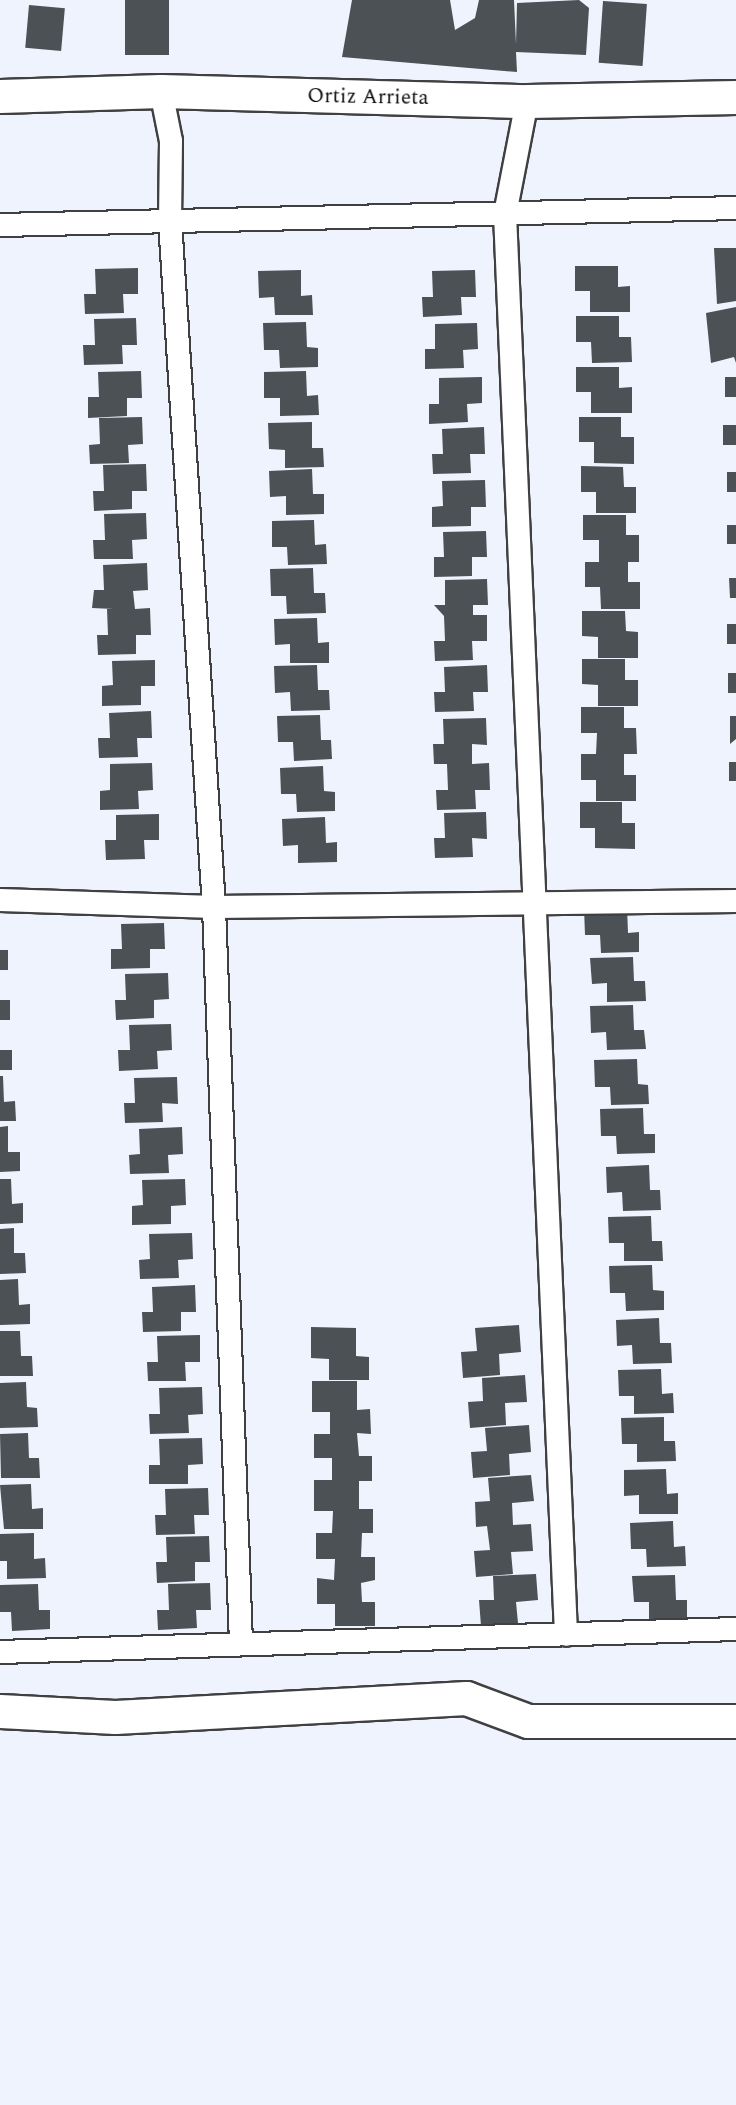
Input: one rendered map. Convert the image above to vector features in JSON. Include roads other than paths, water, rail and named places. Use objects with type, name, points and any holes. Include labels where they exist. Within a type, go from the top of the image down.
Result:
[{"type":"street","name":"Ortiz Arrieta","points":[[0,96],[161,91],[527,100],[736,97]]},
{"type":"street","points":[[0,1711],[115,1717],[466,1698],[528,1721],[736,1721]]},
{"type":"lane","points":[[161,91],[171,141],[170,221],[214,907],[241,1644]]},
{"type":"lane","points":[[527,100],[505,214],[532,904],[566,1635]]},
{"type":"lane","points":[[0,225],[736,208]]},
{"type":"lane","points":[[0,900],[214,907],[736,901]]},
{"type":"lane","points":[[0,1652],[736,1629]]}]
